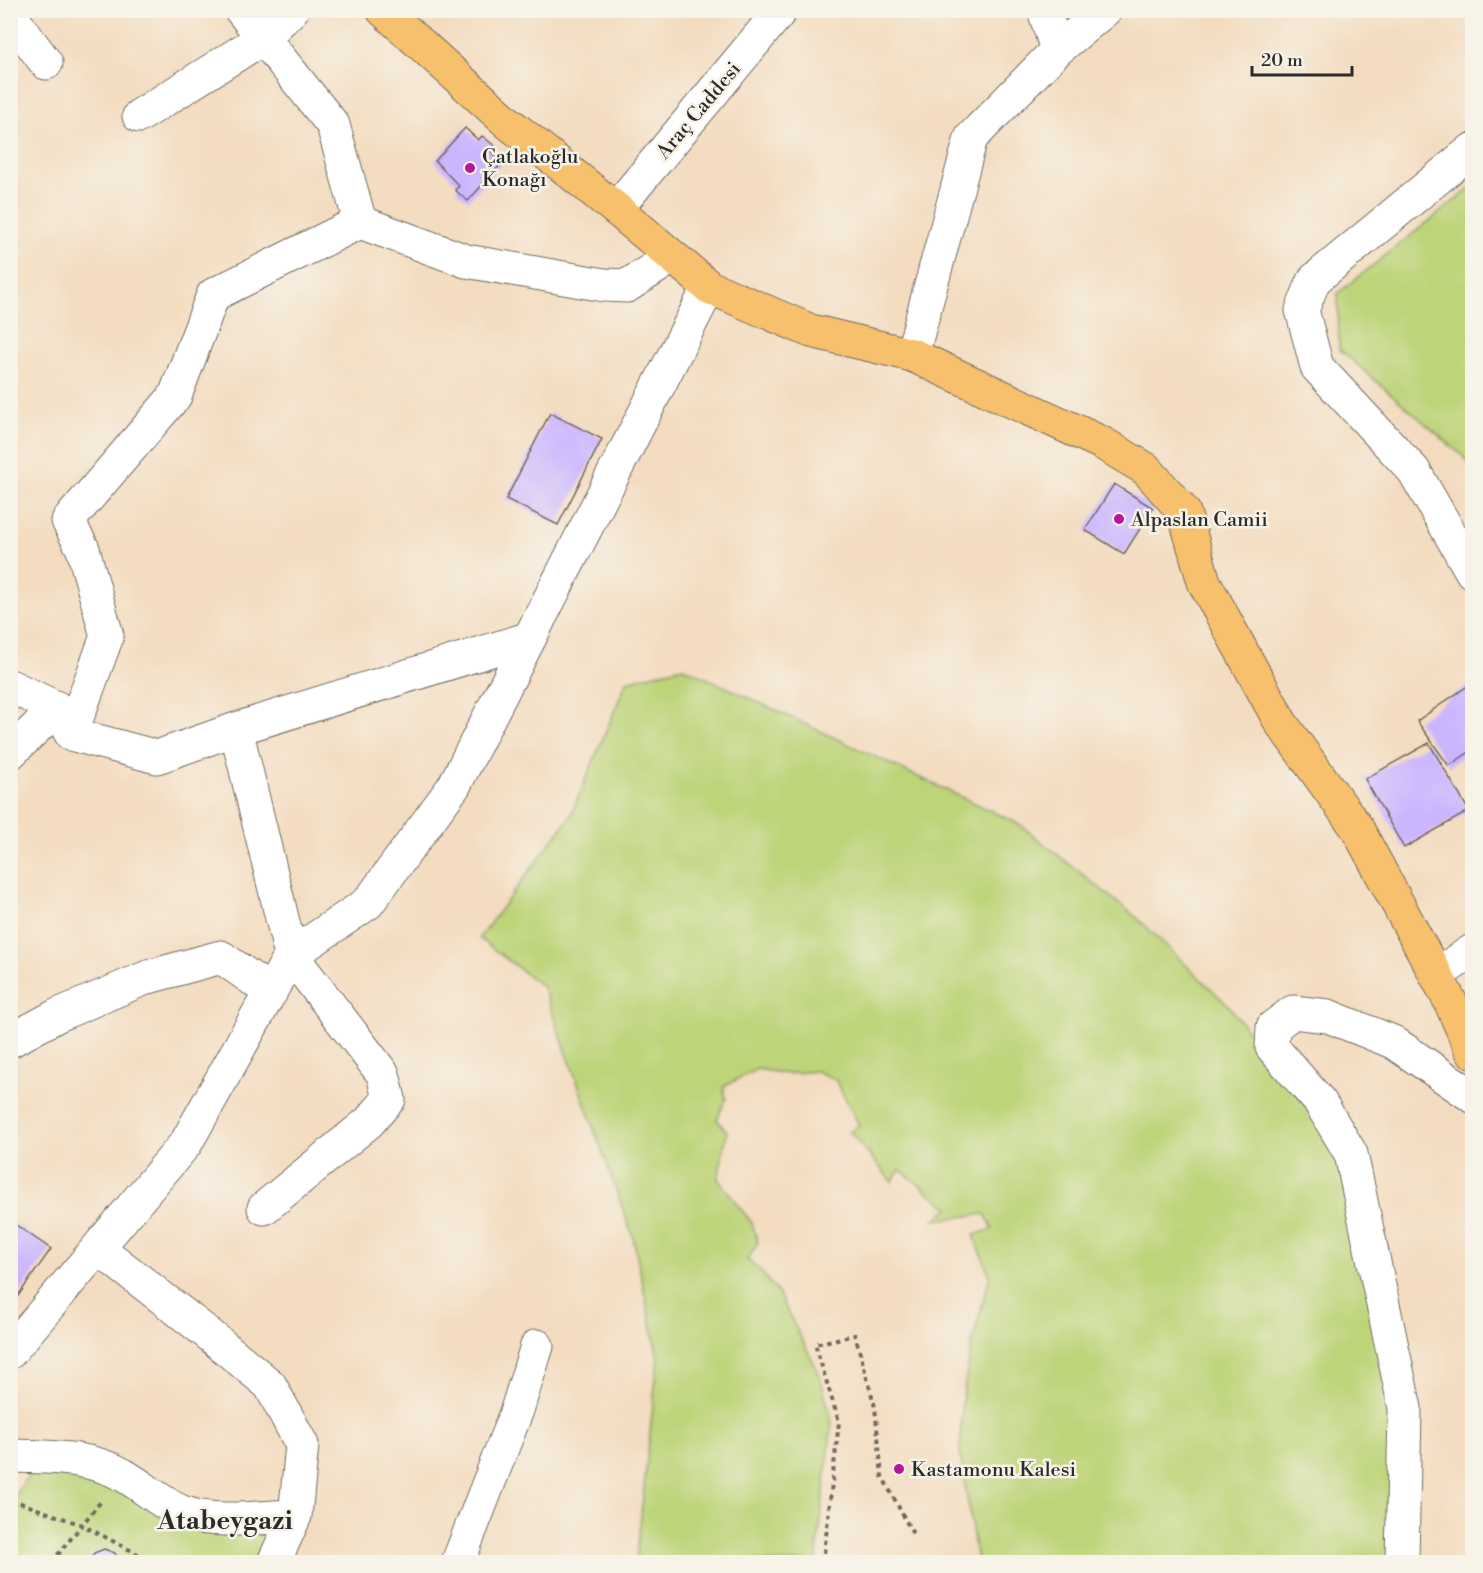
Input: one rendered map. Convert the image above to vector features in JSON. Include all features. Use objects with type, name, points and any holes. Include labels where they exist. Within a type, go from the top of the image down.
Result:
[{"type":"main road","points":[[382,10],[506,121],[709,287],[811,331],[912,355],[1102,443],[1146,469],[1184,512],[1204,582],[1281,723],[1460,964],[1450,1001],[1473,1051]]},
{"type":"street","points":[[241,10],[333,125],[360,222]]},
{"type":"street","points":[[139,116],[263,38],[292,10]]},
{"type":"street","name":"Araç Caddesi","points":[[616,209],[781,10]]},
{"type":"street","points":[[1044,10],[1057,50]]},
{"type":"street","points":[[912,355],[971,138],[1057,50],[1105,10]]},
{"type":"street","points":[[10,15],[46,63]]},
{"type":"street","points":[[1473,150],[1314,280],[1302,310],[1317,367],[1414,471],[1473,572]]},
{"type":"street","points":[[10,753],[64,721],[107,636],[83,549],[68,521],[175,396],[213,295],[360,222],[466,261],[604,285],[627,286],[672,257]]},
{"type":"street","points":[[10,1353],[186,1143],[291,955],[368,903],[454,786],[527,639],[709,287]]},
{"type":"street","points":[[10,686],[64,721],[157,757],[236,729],[527,639]]},
{"type":"street","points":[[236,729],[291,955],[382,1074],[389,1099],[369,1122],[264,1208]]},
{"type":"street","points":[[10,1041],[58,1015],[148,977],[221,957],[271,992]]},
{"type":"street","points":[[1402,1563],[1405,1408],[1351,1155],[1320,1102],[1272,1047],[1273,1027],[1293,1012],[1328,1016],[1393,1042],[1473,1096]]},
{"type":"street","points":[[98,1248],[270,1385],[302,1445],[296,1516],[274,1563]]},
{"type":"street","points":[[458,1563],[517,1410],[537,1346]]},
{"type":"street","points":[[10,1456],[57,1457],[102,1465],[122,1474],[183,1513],[205,1518],[296,1516]]},
{"type":"path","points":[[823,1563],[839,1422],[815,1344],[855,1335],[875,1407],[882,1476],[913,1533]]},
{"type":"path","points":[[52,1563],[122,1474]]},
{"type":"path","points":[[10,1513],[15,1501],[82,1525],[153,1563]]},
{"type":"path","points":[[10,1551],[31,1563]]},
{"type":"green space","points":[[1472,187],[1472,471],[1466,459],[1339,349],[1338,293]]},
{"type":"green space","points":[[683,667],[1019,824],[1137,918],[1229,1006],[1326,1132],[1379,1269],[1395,1360],[1395,1562],[977,1562],[960,1452],[962,1403],[971,1347],[990,1276],[974,1235],[993,1229],[985,1214],[934,1220],[949,1208],[900,1170],[892,1182],[850,1132],[859,1125],[835,1079],[816,1071],[787,1074],[757,1069],[723,1087],[726,1098],[717,1120],[727,1131],[718,1179],[752,1223],[758,1243],[747,1260],[758,1268],[778,1293],[819,1373],[832,1421],[816,1562],[636,1562],[658,1358],[633,1237],[543,987],[479,938],[570,817],[627,681]]},
{"type":"green space","points":[[49,1462],[255,1530],[275,1540],[264,1562],[24,1562],[11,1555],[10,1505],[33,1468]]},
{"type":"building","name":"Çatlakoğlu Konağı","points":[[465,128],[478,140],[482,136],[495,146],[490,151],[503,162],[468,201],[455,190],[459,186],[435,161]]},
{"type":"building","points":[[550,413],[602,439],[558,525],[506,499]]},
{"type":"building","name":"Alpaslan Camii","points":[[1114,484],[1153,508],[1124,554],[1085,530]]},
{"type":"building","points":[[1472,683],[1472,750],[1449,766],[1417,721]]},
{"type":"building","points":[[1429,743],[1469,811],[1404,848],[1365,779]]},
{"type":"building","points":[[10,1221],[51,1249],[13,1303],[10,1302]]},
{"type":"building","points":[[104,1549],[115,1553],[120,1562],[89,1562],[94,1553]]},
{"type":"place","name":"Çatlakoğlu Konağı","points":[[470,168]]},
{"type":"place","name":"Alpaslan Camii","points":[[1119,519]]},
{"type":"place","name":"Kastamonu Kalesi","points":[[899,1469]]},
{"type":"district","name":"Atabeygazi","points":[[225,1520]]}]
